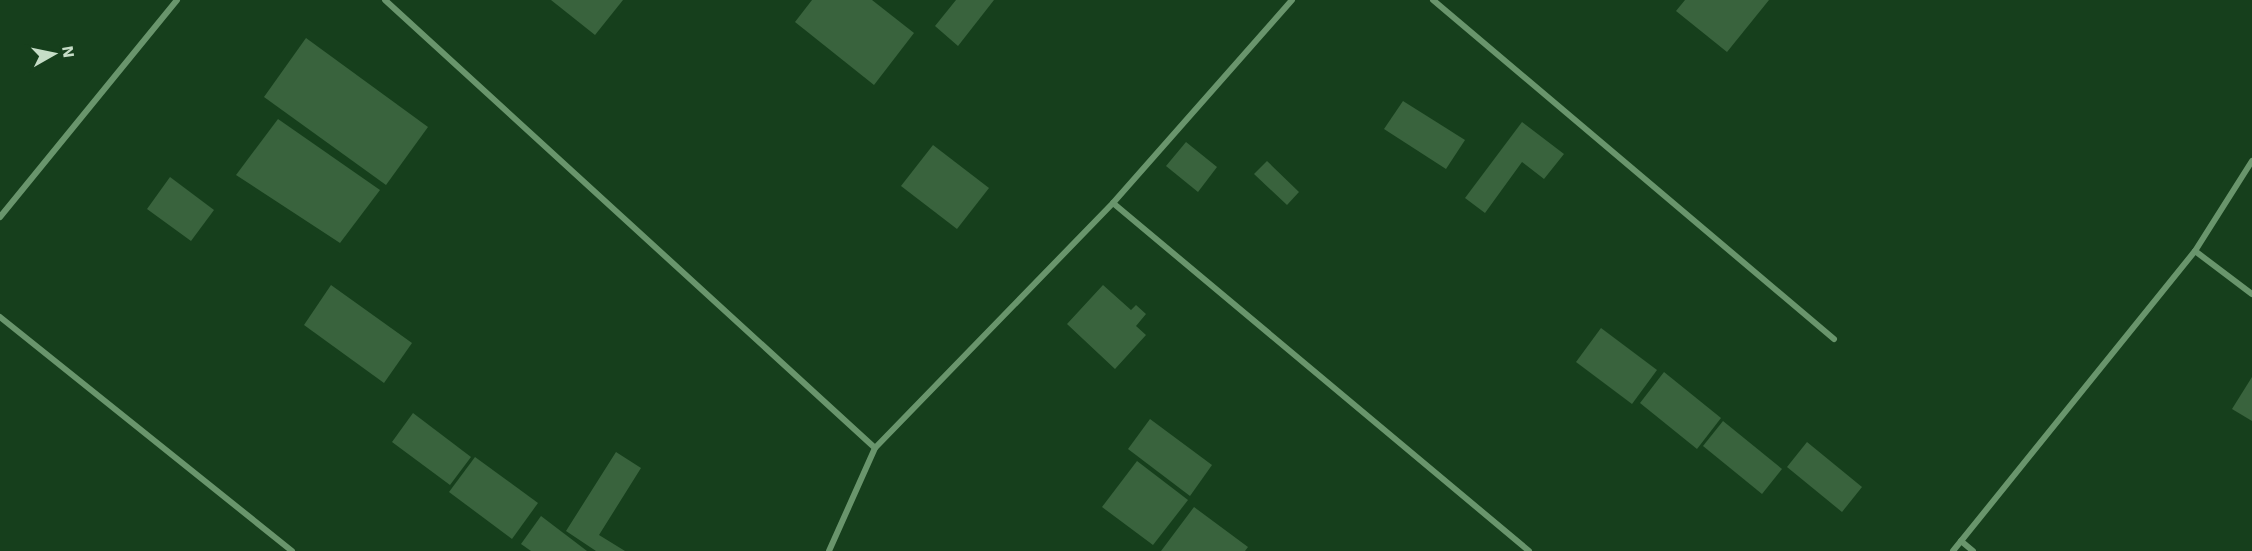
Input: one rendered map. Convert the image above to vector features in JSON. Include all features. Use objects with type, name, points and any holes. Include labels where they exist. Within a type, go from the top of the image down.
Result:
[{"type":"street","points":[[0,217],[177,0]]},
{"type":"street","points":[[385,0],[875,448]]},
{"type":"street","points":[[829,551],[875,448],[1113,203],[1292,0]]},
{"type":"street","points":[[1433,0],[1834,339]]},
{"type":"street","points":[[1953,551],[2195,251],[2252,161]]},
{"type":"street","points":[[1113,203],[1529,551]]},
{"type":"street","points":[[2195,251],[2252,294]]},
{"type":"street","points":[[0,317],[292,551]]},
{"type":"street","points":[[1961,541],[1973,551]]},
{"type":"building","points":[[551,0],[623,0],[595,35]]},
{"type":"building","points":[[812,0],[872,0],[914,33],[874,85],[795,22]]},
{"type":"building","points":[[956,0],[994,0],[958,46],[935,26]]},
{"type":"building","points":[[1685,0],[1769,0],[1727,52],[1676,11]]},
{"type":"building","points":[[306,38],[428,127],[386,185],[264,97]]},
{"type":"building","points":[[1403,101],[1465,140],[1446,169],[1384,129]]},
{"type":"building","points":[[278,119],[380,190],[340,243],[236,175]]},
{"type":"building","points":[[1522,122],[1564,154],[1544,179],[1522,162],[1485,213],[1465,198]]},
{"type":"building","points":[[1186,142],[1217,167],[1198,192],[1166,166]]},
{"type":"building","points":[[933,145],[989,188],[957,229],[901,186]]},
{"type":"building","points":[[1267,161],[1299,192],[1287,205],[1254,174]]},
{"type":"building","points":[[170,177],[214,210],[191,241],[147,209]]},
{"type":"building","points":[[331,285],[412,343],[384,383],[304,325]]},
{"type":"building","points":[[1103,285],[1131,310],[1136,305],[1146,314],[1136,326],[1146,335],[1115,369],[1067,324]]},
{"type":"building","points":[[1601,328],[1657,370],[1632,404],[1576,362]]},
{"type":"building","points":[[1664,372],[1721,418],[1697,449],[1640,403]]},
{"type":"building","points":[[2252,377],[2252,421],[2232,409]]},
{"type":"building","points":[[413,413],[471,457],[450,485],[392,442]]},
{"type":"building","points":[[1150,419],[1212,465],[1190,496],[1128,449]]},
{"type":"building","points":[[1723,421],[1782,469],[1762,494],[1703,446]]},
{"type":"building","points":[[1807,442],[1862,487],[1842,512],[1787,467]]},
{"type":"building","points":[[616,452],[641,468],[599,535],[625,551],[596,551],[566,531]]},
{"type":"building","points":[[475,457],[538,503],[512,539],[449,492]]},
{"type":"building","points":[[1137,461],[1188,500],[1153,545],[1102,507]]},
{"type":"building","points":[[1194,507],[1248,547],[1245,551],[1161,551]]},
{"type":"building","points":[[541,516],[587,551],[531,551],[521,544]]}]
